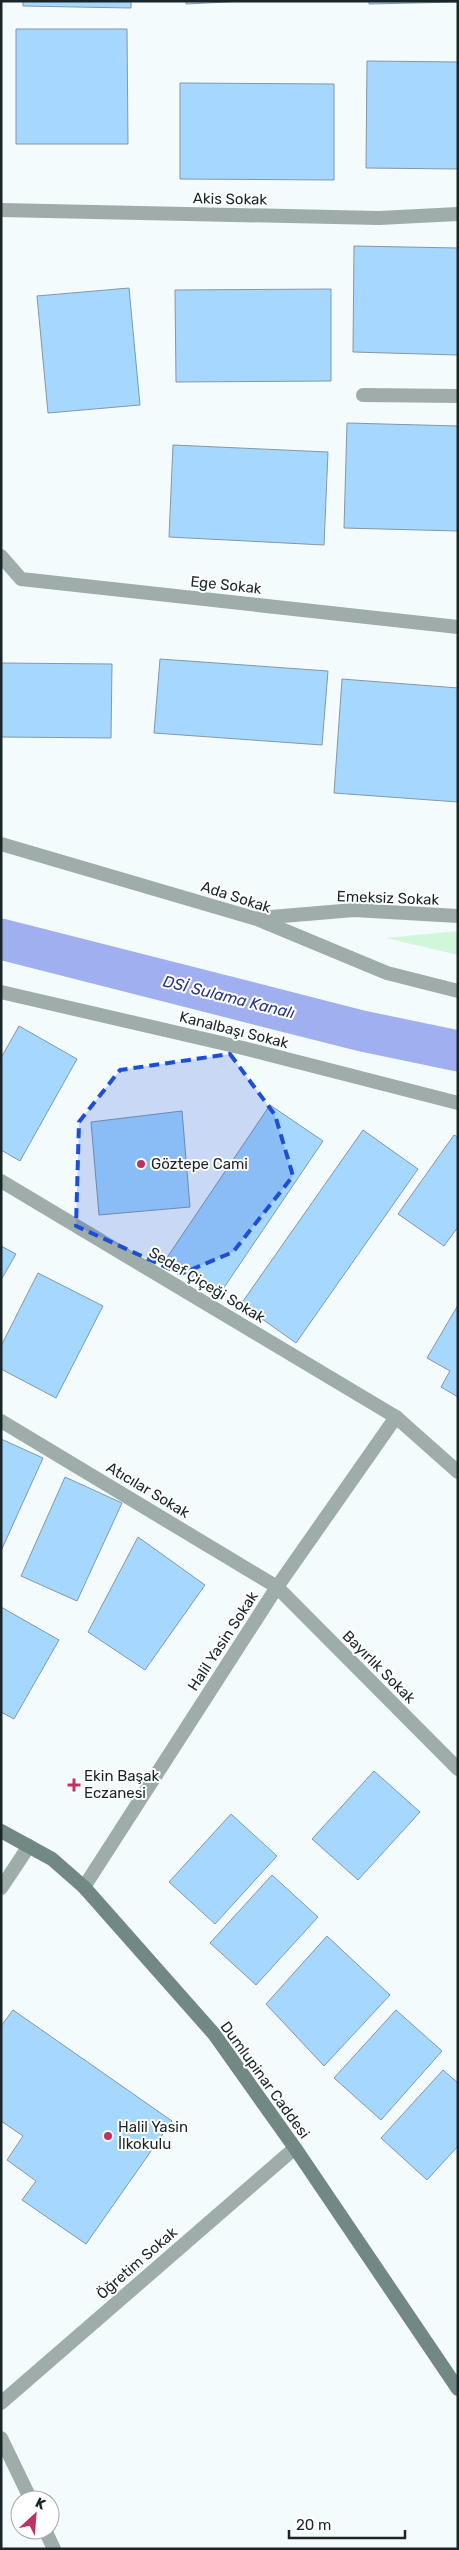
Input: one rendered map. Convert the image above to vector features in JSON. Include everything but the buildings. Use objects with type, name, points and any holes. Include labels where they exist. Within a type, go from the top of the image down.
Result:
[{"type":"main road","name":"Dumlupinar Caddesi","points":[[1,1832],[52,1859],[84,1888],[214,2034],[295,2148],[458,2389]]},
{"type":"street","name":"Akis Sokak","points":[[1,210],[379,218],[458,214]]},
{"type":"street","points":[[363,395],[458,396]]},
{"type":"street","name":"Ege Sokak","points":[[1,556],[21,580],[458,627]]},
{"type":"street","name":"Ada Sokak","points":[[1,844],[257,919],[387,973],[458,991]]},
{"type":"street","name":"Emeksiz Sokak","points":[[257,919],[354,910],[458,916]]},
{"type":"street","name":"Kanalbaşı Sokak","points":[[1,992],[243,1048],[458,1103]]},
{"type":"street","name":"Sedef Çiçeği Sokak","points":[[1,1181],[396,1417],[458,1472]]},
{"type":"street","name":"Halil Yasin Sokak","points":[[84,1888],[278,1587],[396,1417]]},
{"type":"street","name":"Atıcılar Sokak","points":[[1,1421],[278,1587]]},
{"type":"street","name":"Bayırlık Sokak","points":[[278,1587],[458,1769]]},
{"type":"street","points":[[1,1888],[29,1846]]},
{"type":"street","name":"Öğretim Sokak","points":[[1,2403],[295,2148]]},
{"type":"street","points":[[1,2438],[26,2490]]},
{"type":"highlighted area","points":[[230,1054],[275,1115],[293,1176],[233,1252],[181,1274],[76,1226],[79,1122],[120,1070]]},
{"type":"green space","points":[[458,931],[458,955],[386,938]]},
{"type":"waterway","name":"DSİ Sulama Kanalı","points":[[1,939],[362,1031],[458,1051]]},
{"type":"place","name":"Göztepe Cami","points":[[141,1164]]},
{"type":"place","name":"Ekin Başak Eczanesi","points":[[74,1785]]},
{"type":"place","name":"Halil Yasin İlkokulu","points":[[108,2136]]}]
